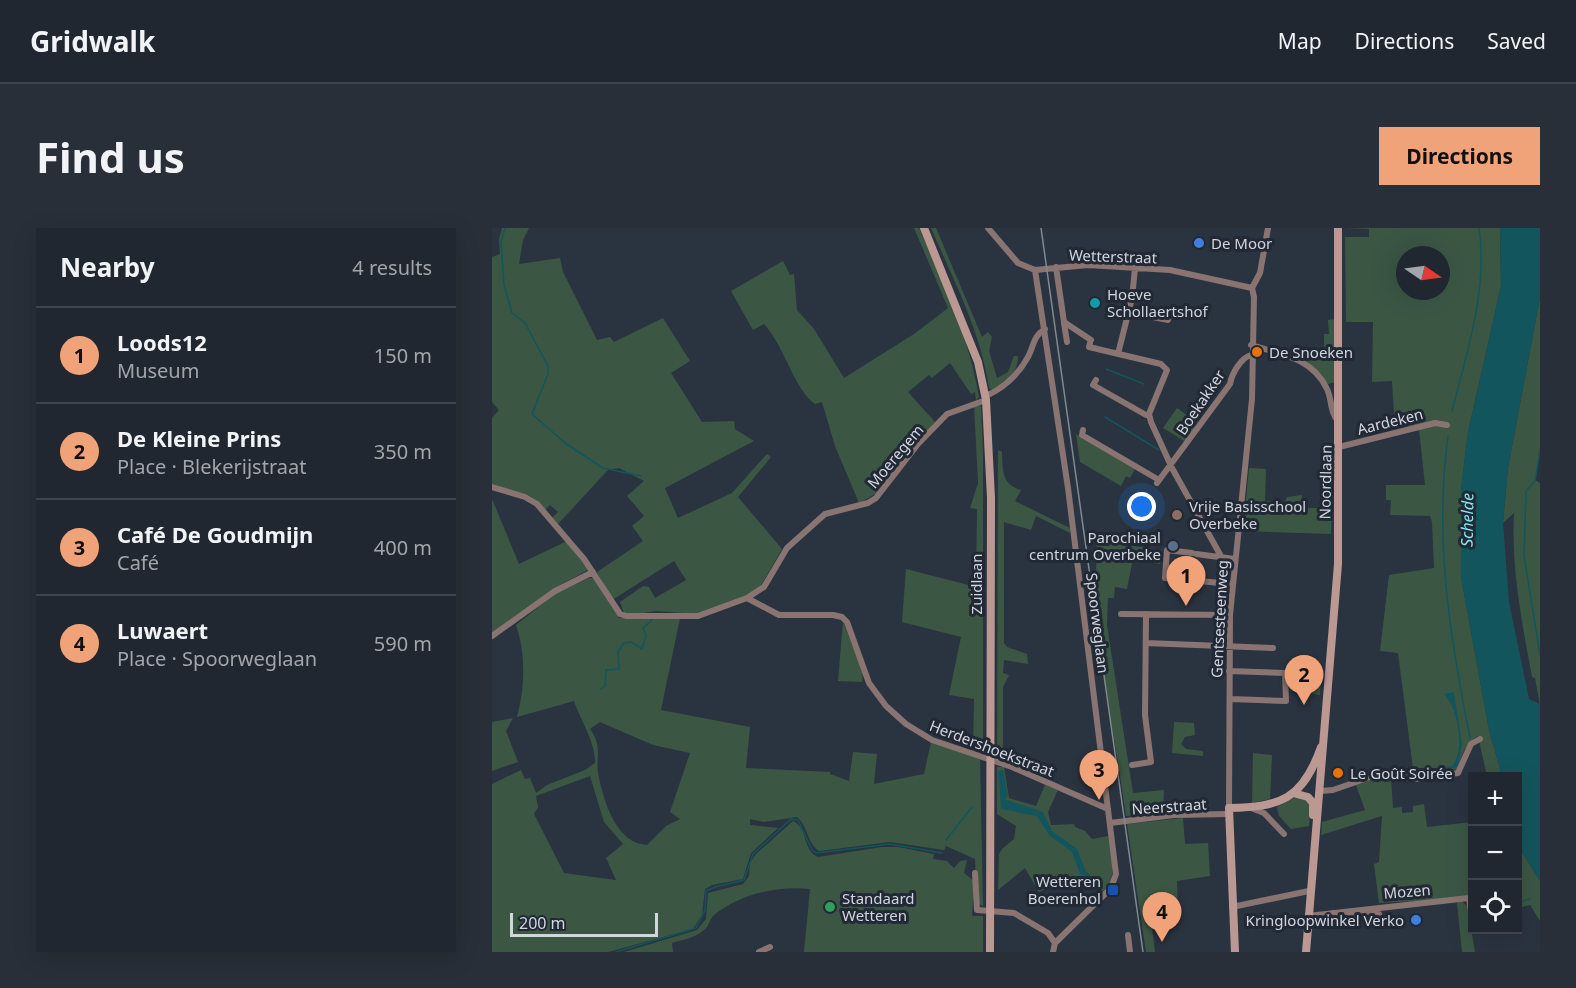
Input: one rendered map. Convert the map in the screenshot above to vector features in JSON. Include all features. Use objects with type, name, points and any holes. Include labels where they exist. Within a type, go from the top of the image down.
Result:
[{"type":"street","name":"Zuidlaan","points":[[924,228],[978,362],[986,398],[991,498],[990,952]]},
{"type":"street","points":[[988,228],[1018,263],[1035,270]]},
{"type":"street","points":[[1252,288],[1260,273],[1268,228]]},
{"type":"street","name":"Noordlaan","points":[[1306,952],[1338,564],[1338,228]]},
{"type":"street","name":"Wetterstraat","points":[[1035,270],[1088,265],[1135,268],[1187,273],[1252,288]]},
{"type":"street","points":[[1056,267],[1067,342]]},
{"type":"street","points":[[1118,354],[1135,268]]},
{"type":"street","name":"Spoorweglaan","points":[[1035,270],[1068,488],[1116,874],[1111,888],[1055,943]]},
{"type":"street","name":"Gentsesteenweg","points":[[1235,952],[1229,811],[1230,615],[1252,399],[1251,345],[1254,305],[1252,288]]},
{"type":"street","points":[[1128,312],[1168,320],[1170,309]]},
{"type":"street","points":[[1064,322],[1090,342],[1089,347],[1161,364],[1167,370],[1149,414],[1151,422],[1171,465],[1222,558]]},
{"type":"street","name":"Moeregem","points":[[747,598],[764,587],[787,548],[825,514],[855,507],[876,498],[918,444],[946,414],[986,398],[1011,380],[1027,359],[1035,338],[1045,329]]},
{"type":"street","points":[[1251,345],[1301,360],[1327,389],[1334,417],[1339,423]]},
{"type":"street","name":"Boekakker","points":[[1083,430],[1082,435],[1158,482],[1230,384],[1231,376],[1246,356],[1251,355]]},
{"type":"street","points":[[1096,380],[1093,385],[1146,415],[1149,414]]},
{"type":"street","points":[[1327,389],[1339,385]]},
{"type":"street","name":"Aardeken","points":[[1339,447],[1435,423],[1447,425]]},
{"type":"street","points":[[492,487],[525,497],[537,504],[593,572],[617,612],[626,616],[651,614],[698,616],[747,598]]},
{"type":"street","points":[[1232,584],[1167,580],[1164,575],[1167,550],[1235,559]]},
{"type":"street","points":[[492,636],[555,591],[593,572]]},
{"type":"street","name":"Herdershoekstraat","points":[[747,598],[779,615],[843,617],[847,622],[869,684],[899,719],[932,740],[990,759],[1108,809]]},
{"type":"street","points":[[1121,614],[1230,615]]},
{"type":"street","points":[[1132,765],[1151,762],[1145,716],[1146,614]]},
{"type":"street","points":[[1146,644],[1273,648]]},
{"type":"street","points":[[1230,671],[1285,673],[1286,701],[1230,699]]},
{"type":"street","name":"Noordlaan","points":[[1229,811],[1280,802],[1293,793],[1314,767],[1324,735]]},
{"type":"street","points":[[1321,791],[1333,790],[1382,773],[1415,779],[1458,773],[1471,744],[1480,739]]},
{"type":"street","name":"Noordlaan","points":[[1293,793],[1305,794],[1313,803],[1313,849]]},
{"type":"street","points":[[1250,807],[1264,813],[1284,834]]},
{"type":"street","name":"Neerstraat","points":[[1110,823],[1159,816],[1229,811]]},
{"type":"street","points":[[975,873],[975,908],[990,912],[1014,913],[1047,933],[1055,943],[1053,952]]},
{"type":"street","points":[[1232,907],[1310,891]]},
{"type":"street","name":"Mozen","points":[[1308,916],[1468,898]]},
{"type":"street","name":"Mozen","points":[[1333,913],[1342,918],[1379,914]]},
{"type":"street","points":[[1128,935],[1130,952]]},
{"type":"street","points":[[759,952],[770,947]]},
{"type":"shaded area","points":[[502,228],[529,228],[523,240],[519,264],[560,258],[563,272],[597,340],[610,337],[614,342],[663,318],[690,361],[671,373],[702,422],[734,421],[735,429],[754,441],[665,488],[678,518],[732,493],[767,454],[771,457],[738,497],[782,549],[760,587],[740,599],[697,614],[656,611],[631,615],[624,613],[620,602],[643,586],[649,587],[655,598],[686,580],[674,561],[612,600],[597,572],[643,541],[632,526],[644,516],[627,496],[644,481],[619,468],[608,470],[558,524],[552,518],[558,512],[550,505],[545,510],[530,496],[492,486],[492,418],[499,410],[492,402],[492,257],[500,254],[499,240]]},
{"type":"shaded area","points":[[914,228],[919,228],[955,311],[969,354],[979,398],[976,400],[975,392],[971,394],[950,363],[932,378],[929,375],[908,392],[935,422],[877,493],[859,503],[835,446],[822,402],[815,404],[801,388],[778,344],[764,324],[753,330],[731,291],[783,261],[790,275],[794,274],[797,310],[814,329],[844,378],[914,334],[948,308]]},
{"type":"shaded area","points":[[931,228],[936,228],[982,337],[988,332],[992,337],[989,351],[997,378],[1008,372],[1014,356],[1018,356],[1018,362],[1011,376],[993,390],[989,388],[973,326]]},
{"type":"shaded area","points":[[1345,228],[1500,228],[1501,286],[1468,432],[1461,489],[1461,577],[1489,730],[1501,772],[1486,772],[1478,736],[1467,746],[1457,769],[1414,776],[1398,653],[1380,651],[1389,575],[1434,568],[1430,516],[1390,515],[1391,500],[1386,500],[1386,485],[1425,485],[1419,429],[1407,426],[1403,412],[1394,414],[1392,381],[1372,382],[1373,322],[1346,322],[1345,237],[1369,237],[1369,229]]},
{"type":"shaded area","points":[[1540,297],[1540,449],[1535,480],[1540,483],[1540,705],[1535,678],[1532,677],[1518,595],[1514,555],[1514,513],[1503,523],[1508,468]]},
{"type":"shaded area","points":[[1336,319],[1335,382],[1328,384],[1304,359],[1309,355],[1324,354],[1324,334],[1329,334],[1328,320]]},
{"type":"shaded area","points":[[974,405],[981,406],[983,452],[983,755],[973,752],[974,699],[949,695],[961,637],[902,622],[906,569],[976,587],[977,509],[970,508],[978,483]]},
{"type":"shaded area","points":[[1177,408],[1195,421],[1195,429],[1186,442],[1163,428]]},
{"type":"shaded area","points":[[1076,434],[1135,469],[1130,478],[1126,476],[1121,486],[1080,462]]},
{"type":"shaded area","points":[[998,450],[1002,452],[1006,480],[1021,490],[1015,501],[1070,528],[1070,533],[1036,516],[1031,530],[1004,522],[1004,643],[1007,647],[1027,654],[1028,664],[1004,660],[1003,673],[1009,675],[1003,687],[1003,762],[997,758]]},
{"type":"shaded area","points":[[1249,468],[1266,469],[1265,501],[1285,502],[1287,497],[1302,495],[1302,508],[1332,508],[1331,534],[1243,531]]},
{"type":"shaded area","points":[[492,499],[519,564],[567,541],[588,570],[556,587],[492,634]]},
{"type":"shaded area","points":[[1097,541],[1162,550],[1160,564],[1133,559],[1127,589],[1115,587],[1114,598],[1108,598],[1107,625],[1133,793],[1164,790],[1163,813],[1126,816],[1101,643],[1096,574]]},
{"type":"shaded area","points":[[593,578],[619,618],[680,618],[661,710],[750,727],[746,768],[830,772],[830,774],[849,781],[853,752],[877,754],[874,784],[924,774],[931,742],[980,759],[983,906],[977,903],[975,859],[946,846],[944,850],[890,842],[819,851],[812,844],[797,817],[764,822],[750,819],[750,825],[778,828],[751,853],[743,879],[712,885],[705,889],[702,915],[693,929],[608,952],[492,952],[492,784],[521,770],[525,779],[530,778],[536,793],[547,785],[585,770],[595,763],[591,740],[574,701],[517,717],[522,694],[523,671],[516,625],[556,593]],"holes":[[[600,722],[653,745],[690,753],[670,812],[680,819],[666,826],[647,845],[637,843],[620,830],[608,809],[599,778],[597,742],[590,729]],[[590,776],[604,822],[623,844],[606,858],[616,880],[564,873],[534,814],[538,807],[536,796]]]},
{"type":"shaded area","points":[[843,621],[863,672],[862,682],[838,681]]},
{"type":"shaded area","points":[[1291,670],[1322,671],[1320,695],[1290,690]]},
{"type":"shaded area","points":[[513,718],[506,731],[518,762],[492,771],[492,722]]},
{"type":"shaded area","points":[[1174,722],[1194,723],[1195,735],[1185,737],[1181,744],[1186,749],[1203,751],[1203,756],[1172,753]]},
{"type":"shaded area","points":[[1253,753],[1272,755],[1270,799],[1252,803]]},
{"type":"shaded area","points":[[997,767],[1004,767],[1009,798],[1036,806],[1045,785],[1058,790],[1048,812],[1051,825],[1074,824],[1092,839],[1108,836],[1112,872],[1111,879],[1103,891],[1065,884],[1059,889],[1056,884],[1039,892],[1025,868],[998,890],[999,854],[1014,839],[1016,826],[997,814]]},
{"type":"shaded area","points":[[1382,777],[1391,778],[1393,808],[1402,807],[1402,813],[1413,812],[1413,806],[1424,804],[1427,827],[1468,822],[1468,898],[1379,903],[1374,864],[1379,862],[1382,816],[1321,835],[1322,822],[1365,810],[1356,785]]},
{"type":"shaded area","points":[[1298,796],[1303,796],[1311,805],[1309,826],[1291,829],[1279,816],[1277,807]]},
{"type":"shaded area","points":[[1183,818],[1185,844],[1208,843],[1210,876],[1177,881],[1177,916],[1151,918],[1155,952],[1146,952],[1127,824]]},
{"type":"shaded area","points":[[793,821],[801,828],[809,849],[818,857],[882,847],[898,847],[934,854],[933,859],[947,861],[954,868],[960,861],[967,860],[964,873],[974,881],[972,916],[983,916],[983,952],[804,952],[810,889],[798,888],[758,893],[734,902],[713,916],[707,927],[699,934],[672,943],[673,952],[624,952],[697,930],[706,919],[708,893],[743,884],[749,876],[750,863],[756,854]]},
{"type":"shaded area","points":[[1522,852],[1540,881],[1540,921],[1530,905],[1522,907]]},
{"type":"shaded area","points":[[1462,901],[1467,906],[1468,934],[1472,934],[1475,952],[1462,952],[1457,903]]},
{"type":"water","name":"Schelde","points":[[1500,228],[1540,228],[1540,297],[1508,468],[1503,523],[1509,602],[1529,699],[1540,704],[1540,881],[1522,852],[1522,772],[1501,772],[1489,730],[1461,577],[1461,489],[1468,432],[1501,286]]},
{"type":"water","points":[[1454,692],[1462,744],[1458,767],[1418,775],[1422,770],[1452,766],[1456,759],[1459,750],[1458,729],[1453,709],[1444,694]]},
{"type":"water","points":[[1003,770],[1008,796],[1004,799],[1043,812],[1052,831],[1077,849],[1086,872],[1091,875],[1090,878],[1080,874],[1072,852],[1049,835],[1037,816],[1001,809],[998,771]]},
{"type":"waterway","points":[[505,228],[501,242],[504,285],[512,313],[525,323],[548,366],[548,374],[532,414],[565,443],[603,468],[641,476]]},
{"type":"waterway","points":[[1452,411],[1470,344],[1478,298],[1481,274],[1479,228]]},
{"type":"waterway","points":[[1106,369],[1144,384]]},
{"type":"waterway","points":[[1105,417],[1159,450]]},
{"type":"waterway","points":[[1448,436],[1443,513],[1446,588],[1456,663],[1470,738]]},
{"type":"waterway","points":[[1540,449],[1535,481],[1526,491],[1524,556],[1540,655]]},
{"type":"waterway","points":[[601,689],[605,686],[606,670],[619,669],[618,652],[624,643],[631,642],[642,649],[646,635],[643,628],[652,620]]},
{"type":"waterway","points":[[946,840],[972,807]]},
{"type":"waterway","points":[[616,952],[696,928],[705,910],[706,891],[744,880],[753,854],[791,819],[798,820],[812,850],[816,853],[890,844],[942,853]]},
{"type":"waterway","points":[[1522,901],[1530,899]]},
{"type":"railway","points":[[1041,228],[1143,952]]},
{"type":"place","name":"De Moor","points":[[1199,243]]},
{"type":"place","name":"Hoeve Schollaertshof","points":[[1095,303]]},
{"type":"place","name":"De Snoeken","points":[[1257,352]]},
{"type":"place","name":"Vrije Basisschool Overbeke","points":[[1177,515]]},
{"type":"place","name":"Parochiaal centrum Overbeke","points":[[1173,546]]},
{"type":"place","name":"Loods12","points":[[1186,606]]},
{"type":"place","name":"De Kleine Prins","points":[[1304,705]]},
{"type":"place","name":"Le Goût Soirée","points":[[1338,773]]},
{"type":"place","name":"Café De Goudmijn","points":[[1099,800]]},
{"type":"place","name":"Wetteren Boerenhol","points":[[1113,890]]},
{"type":"place","name":"Standaard Wetteren","points":[[830,907]]},
{"type":"place","name":"Kringloopwinkel Verko","points":[[1416,920]]},
{"type":"place","name":"Luwaert","points":[[1162,942]]}]
